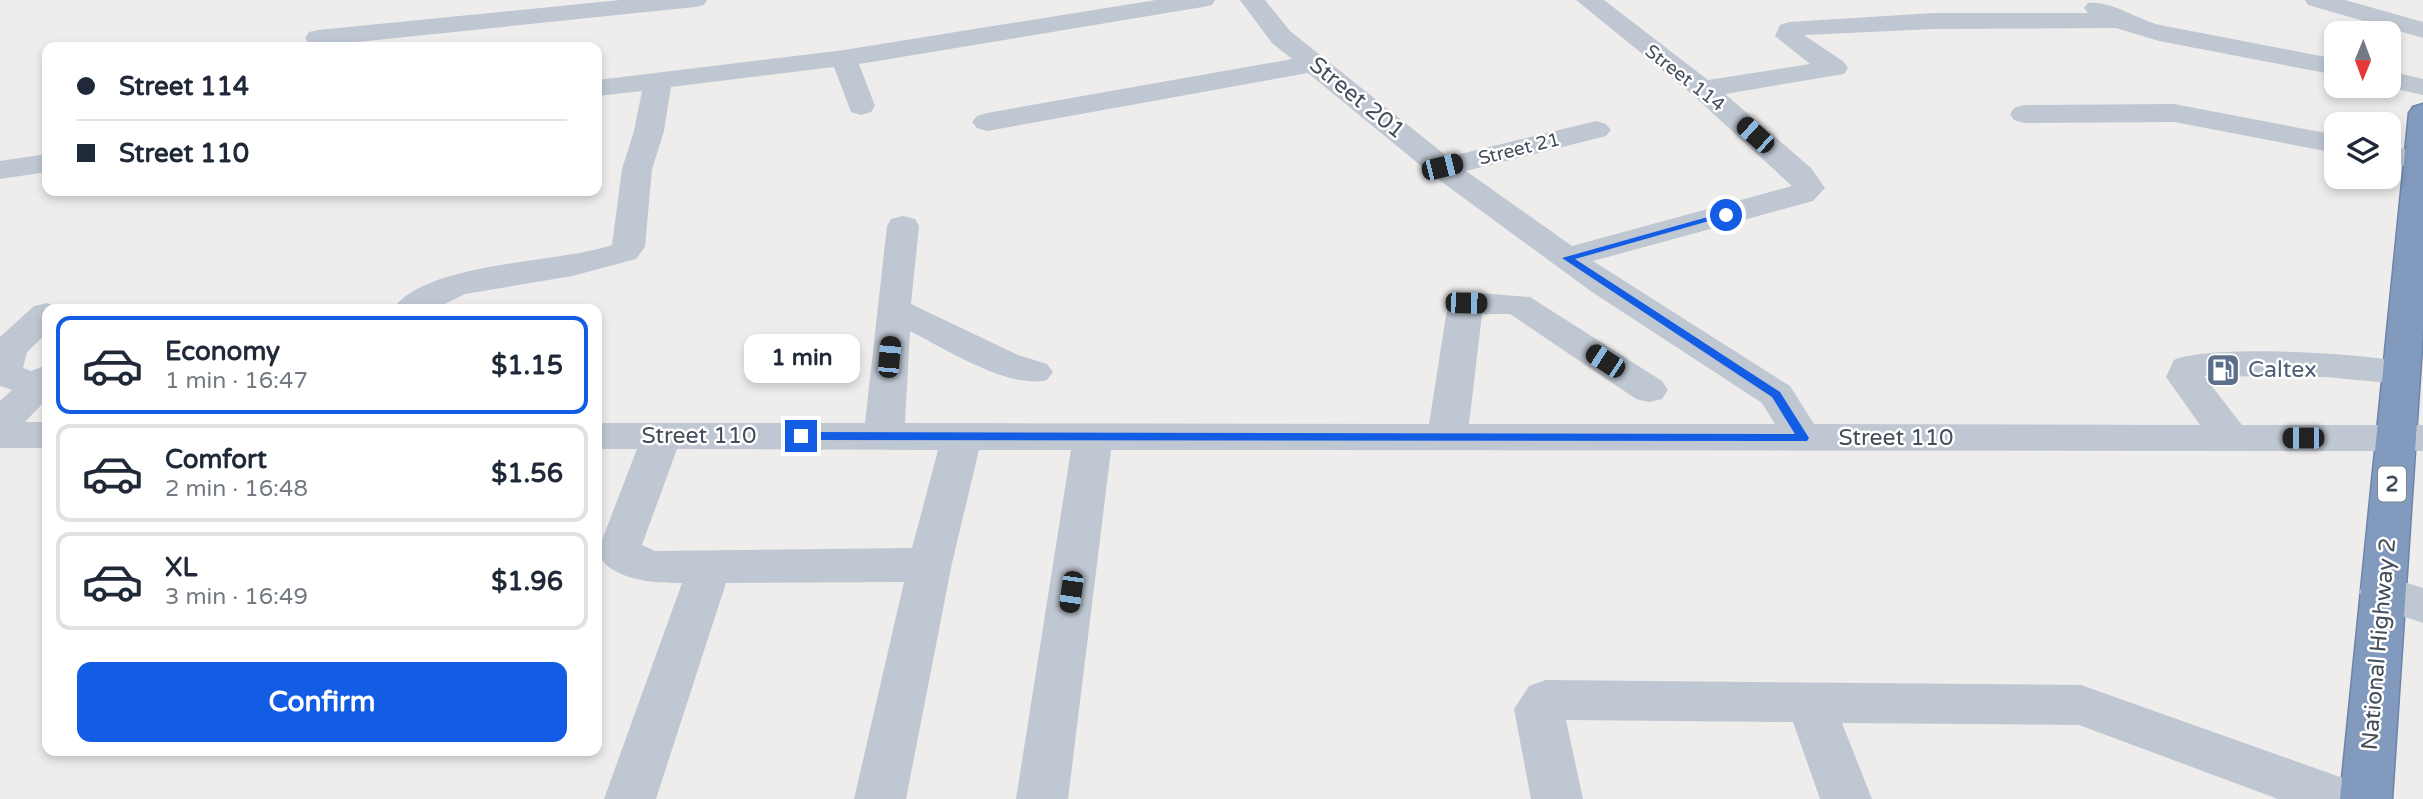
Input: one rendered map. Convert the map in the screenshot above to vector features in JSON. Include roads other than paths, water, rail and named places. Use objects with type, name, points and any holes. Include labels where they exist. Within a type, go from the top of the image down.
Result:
[{"type":"highway","points":[[2423,86],[2423,101]]},
{"type":"highway","name":"National Highway 2","points":[[2366,799],[2382,592],[2410,438],[2400,372],[2412,164],[2423,113]]},
{"type":"street","points":[[318,38],[509,10],[544,26],[695,0]]},
{"type":"street","points":[[602,88],[844,58],[1203,0]]},
{"type":"street","name":"Street 201","points":[[1252,0],[1281,37],[1442,167],[1567,258],[1776,395],[1803,438]]},
{"type":"street","name":"Street 114","points":[[1567,258],[1802,194],[1809,188],[1800,175],[1703,89],[1588,0]]},
{"type":"street","points":[[1899,0],[1934,21]]},
{"type":"street","points":[[2083,0],[2120,20],[2159,33],[2324,65]]},
{"type":"street","points":[[2317,0],[2423,30]]},
{"type":"street","points":[[1703,89],[1835,67],[1788,36],[1789,30],[1934,21],[2120,20]]},
{"type":"street","points":[[844,58],[861,106]]},
{"type":"street","points":[[987,122],[1316,63]]},
{"type":"street","points":[[2401,81],[2423,86]]},
{"type":"street","points":[[417,304],[426,296],[470,283],[569,267],[624,253],[628,247],[637,169],[649,131],[657,82]]},
{"type":"street","points":[[2024,114],[2174,113],[2324,142]]},
{"type":"street","name":"Street 21","points":[[1442,167],[1596,130]]},
{"type":"street","points":[[0,170],[42,164]]},
{"type":"street","points":[[884,436],[893,309],[903,226]]},
{"type":"street","points":[[1447,437],[1466,303],[1518,304],[1649,390]]},
{"type":"street","points":[[893,309],[1005,363],[1034,372]]},
{"type":"street","points":[[42,319],[9,348],[3,375],[42,381]]},
{"type":"street","points":[[2232,439],[2185,377],[2187,368],[2196,364],[2325,365],[2400,372]]},
{"type":"street","points":[[0,424],[42,382]]},
{"type":"street","points":[[0,435],[42,435]]},
{"type":"street","name":"Street 110","points":[[602,436],[2410,438]]},
{"type":"street","points":[[662,436],[618,552],[650,567],[883,567],[930,563]]},
{"type":"street","points":[[880,799],[930,563],[962,436]]},
{"type":"street","points":[[1042,799],[1093,436]]},
{"type":"street","points":[[630,799],[710,566]]},
{"type":"street","points":[[2382,592],[2423,606]]},
{"type":"street","points":[[1557,799],[1539,709],[1546,700],[2081,705],[2339,799]]},
{"type":"street","points":[[1810,702],[1846,799]]},
{"type":"place","name":"Caltex","points":[[2223,370]]}]
